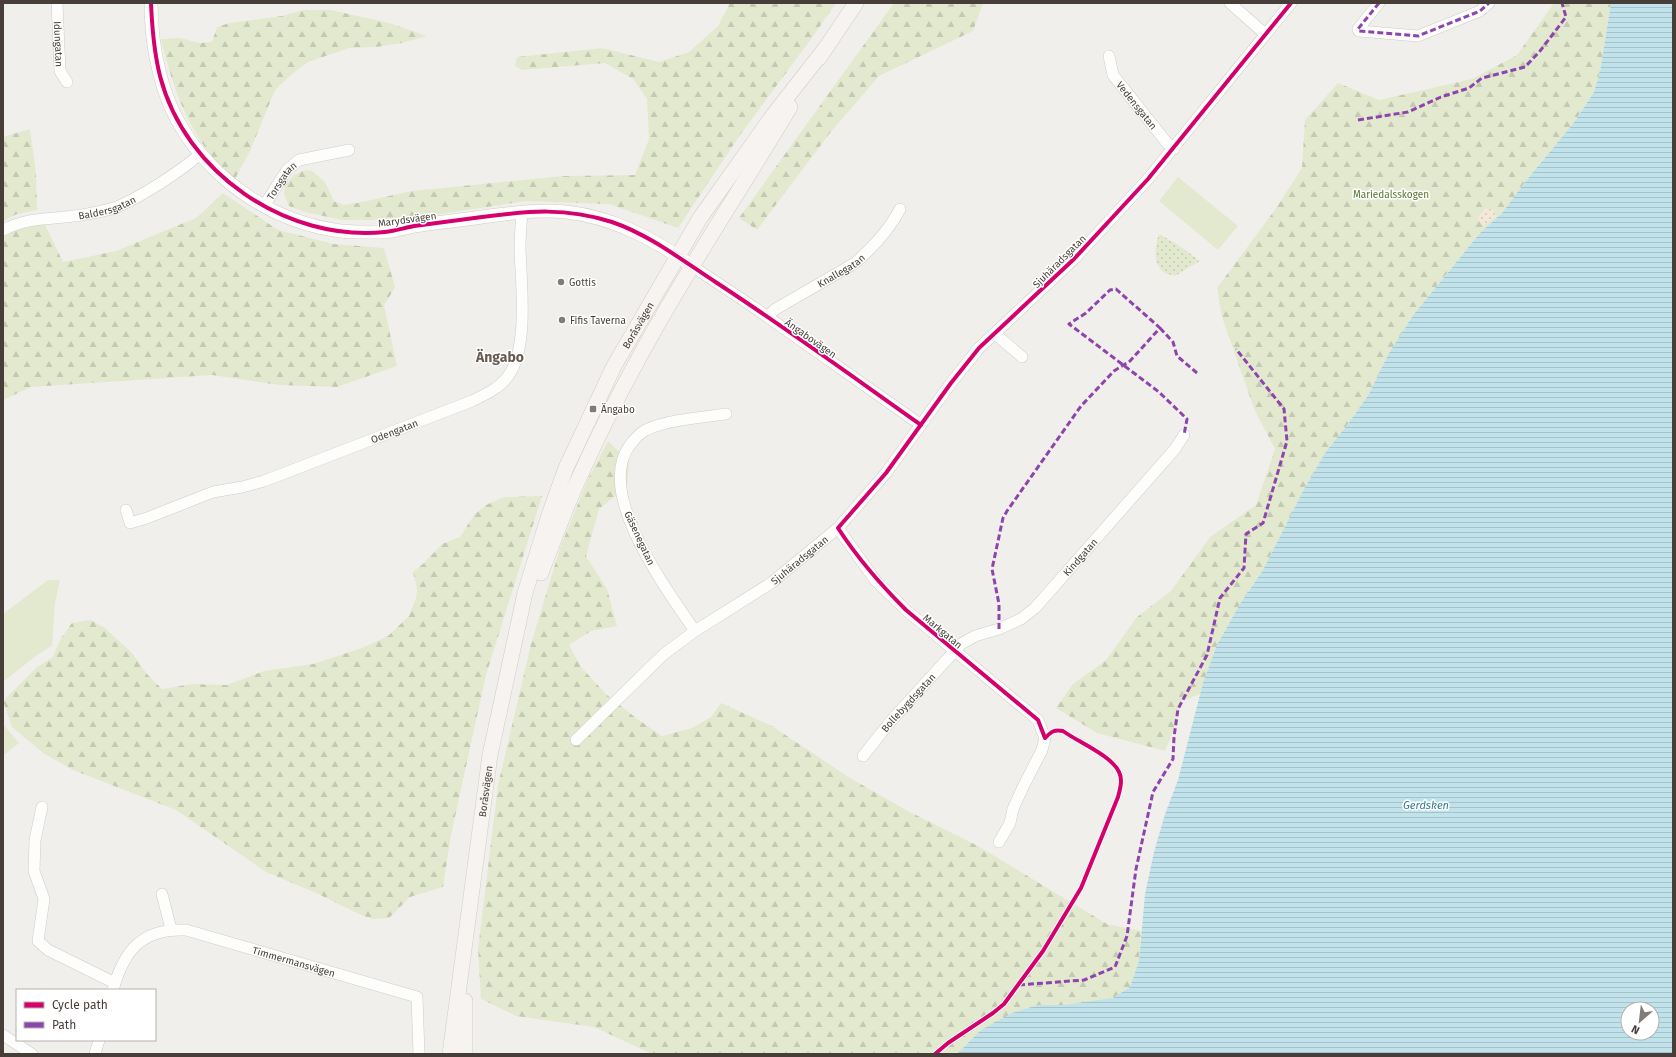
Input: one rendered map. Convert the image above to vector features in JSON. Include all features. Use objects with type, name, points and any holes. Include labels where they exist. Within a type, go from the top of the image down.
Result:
[{"type":"main road","name":"Boråsvägen","points":[[517,633],[572,494],[594,445],[654,330],[824,50],[856,3]]},
{"type":"main road","name":"Boråsvägen","points":[[450,1054],[465,951],[473,878],[490,755],[525,593],[549,515],[566,468],[614,366],[700,218],[774,114],[824,50]]},
{"type":"main road","name":"Boråsvägen","points":[[465,951],[465,1054]]},
{"type":"street","name":"Idungatan","points":[[57,3],[60,70],[67,82]]},
{"type":"street","name":"Marydsvägen","points":[[151,3],[154,44],[160,76],[173,110],[185,134],[200,154],[226,180],[264,206],[282,215],[302,223],[332,230],[349,232],[386,232],[412,226],[522,212],[551,210],[611,222],[632,230],[678,256],[692,266]]},
{"type":"street","points":[[1230,3],[1265,34]]},
{"type":"street","name":"Sjuhäradsgatan","points":[[576,740],[602,716],[646,669],[664,654],[695,631],[771,583],[838,528],[886,473],[979,348],[1074,259],[1148,179],[1174,149],[1291,3]]},
{"type":"street","points":[[1378,3],[1358,29],[1359,32],[1418,36],[1480,11],[1489,3]]},
{"type":"street","name":"Vedensgatan","points":[[1109,56],[1113,75],[1167,143],[1174,149]]},
{"type":"street","name":"Torsgatan","points":[[264,206],[284,173],[299,160],[331,155],[349,150]]},
{"type":"street","name":"Baldersgatan","points":[[3,230],[16,223],[33,219],[80,215],[117,207],[155,185],[200,154]]},
{"type":"street","name":"Knallegatan","points":[[768,317],[774,310],[855,263],[894,220],[900,209]]},
{"type":"street","name":"Odengatan","points":[[126,510],[130,523],[147,518],[213,492],[242,487],[264,481],[472,401],[494,390],[506,379],[514,366],[521,339],[522,292],[520,250],[522,212]]},
{"type":"street","name":"Ängabovägen","points":[[692,266],[768,317],[921,425]]},
{"type":"street","points":[[995,334],[1022,357]]},
{"type":"street","name":"Gäsenegatan","points":[[695,631],[649,559],[632,524],[622,494],[620,465],[626,451],[636,438],[646,430],[677,422],[726,414]]},
{"type":"street","name":"Kindgatan","points":[[955,651],[962,644],[975,636],[999,630],[1021,619],[1035,608],[1175,449],[1184,435]]},
{"type":"street","name":"Markgatan","points":[[838,528],[852,550],[876,580],[906,610],[1038,720],[1045,738],[1042,750],[1013,809],[1010,823],[999,842]]},
{"type":"street","name":"Bollebygdsgatan","points":[[863,756],[890,722],[955,651]]},
{"type":"street","name":"Timmermansvägen","points":[[42,807],[34,840],[34,871],[44,898],[38,940],[48,950],[114,986],[125,958],[142,940],[159,932],[171,929],[186,930],[417,997],[419,1054]]},
{"type":"street","points":[[162,894],[171,929]]},
{"type":"street","points":[[3,1035],[32,1054]]},
{"type":"street","points":[[95,1054],[99,1041]]},
{"type":"green space","points":[[730,3],[836,3],[740,135],[678,228],[609,204],[526,201],[400,220],[342,220],[305,212],[289,206],[284,194],[285,185],[294,175],[305,170],[312,171],[325,182],[334,201],[343,205],[412,191],[563,176],[635,175],[649,139],[647,99],[633,79],[605,63],[522,70],[515,66],[517,57],[602,48],[659,62],[689,52],[718,26]]},
{"type":"green space","points":[[894,3],[983,3],[973,31],[879,76],[830,133],[757,230],[739,218]]},
{"type":"green space","name":"Mariedalsskogen","points":[[1554,3],[1611,3],[1600,72],[1594,92],[1575,121],[1522,186],[1503,212],[1480,233],[1414,314],[1389,353],[1369,394],[1325,453],[1304,489],[1263,570],[1240,604],[1217,645],[1200,694],[1180,702],[1174,729],[1165,751],[1097,733],[1056,708],[1073,684],[1106,660],[1137,617],[1171,591],[1210,537],[1256,505],[1275,449],[1255,411],[1222,317],[1217,288],[1274,211],[1302,168],[1305,120],[1338,83],[1379,100],[1472,79],[1517,55]]},
{"type":"green space","points":[[303,10],[331,10],[389,23],[427,36],[402,43],[376,47],[349,48],[308,62],[292,74],[275,90],[250,151],[235,179],[220,165],[207,149],[186,115],[172,78],[161,39],[180,38],[200,43],[212,42],[217,27],[229,23],[282,16]]},
{"type":"green space","points":[[30,129],[36,174],[37,210],[17,214],[3,221],[3,137]]},
{"type":"green space","points":[[1178,177],[1238,226],[1218,250],[1159,201]]},
{"type":"green space","points":[[223,193],[278,230],[334,244],[384,248],[395,287],[384,306],[397,366],[337,387],[280,385],[212,375],[31,387],[3,400],[3,236],[23,227],[44,223],[63,262],[116,251],[196,218]]},
{"type":"green space","points":[[1159,234],[1177,244],[1200,261],[1175,276],[1163,272],[1157,264],[1155,254]]},
{"type":"green space","points":[[608,441],[629,461],[627,487],[599,509],[586,556],[607,589],[617,626],[591,631],[569,645],[581,667],[606,694],[662,736],[692,728],[711,717],[721,703],[772,726],[850,778],[906,810],[978,846],[1107,924],[1141,931],[1139,961],[1130,987],[1113,998],[1093,1002],[1063,1005],[1038,1005],[981,1030],[957,1054],[652,1054],[594,1027],[516,1016],[481,999],[478,949],[498,785],[531,644],[560,548],[588,479]]},
{"type":"green space","points":[[542,496],[486,675],[451,835],[443,887],[410,897],[389,918],[373,919],[359,914],[316,893],[266,872],[176,810],[73,770],[43,753],[12,727],[3,701],[37,667],[53,657],[61,638],[72,623],[91,620],[105,628],[132,653],[147,674],[162,689],[192,684],[227,685],[264,671],[313,664],[362,648],[388,636],[409,616],[416,598],[417,589],[413,572],[442,544],[460,537],[474,515],[486,505],[504,497]]},
{"type":"green space","points":[[48,580],[60,580],[55,603],[52,646],[37,655],[3,682],[3,614]]},
{"type":"green space","points":[[3,724],[19,743],[3,756]]},
{"type":"sand","points":[[1485,208],[1493,210],[1496,216],[1484,226],[1477,219]]},
{"type":"water","name":"Gerdsken","points":[[1611,3],[1673,3],[1673,1054],[957,1054],[981,1030],[1012,1013],[1038,1005],[1063,1005],[1113,998],[1130,987],[1139,961],[1145,894],[1154,852],[1165,814],[1178,780],[1203,683],[1217,645],[1240,604],[1263,570],[1304,489],[1325,453],[1369,394],[1389,353],[1414,314],[1480,233],[1503,212],[1522,186],[1575,121],[1594,92],[1600,72]]},
{"type":"marked path","points":[[1379,3],[1358,29],[1359,31],[1418,36],[1480,11],[1489,3]]},
{"type":"marked path","points":[[1358,120],[1408,112],[1441,97],[1469,88],[1482,78],[1525,67],[1540,51],[1566,17],[1562,3]]},
{"type":"marked path","points":[[999,629],[999,604],[992,569],[1003,518],[1081,406],[1114,371],[1130,361],[1160,328],[1116,289],[1110,290],[1086,313],[1069,324],[1159,392],[1187,419],[1184,435]]},
{"type":"marked path","points":[[1160,328],[1173,342],[1177,356],[1197,373]]},
{"type":"marked path","points":[[1019,985],[1084,980],[1115,967],[1127,936],[1136,869],[1153,792],[1173,759],[1178,709],[1207,655],[1220,598],[1244,568],[1246,534],[1263,523],[1287,441],[1284,409],[1236,349]]},
{"type":"cycle path","points":[[151,3],[156,58],[160,76],[173,111],[192,143],[216,171],[245,194],[277,213],[312,225],[348,232],[385,232],[414,226],[531,212],[563,212],[595,217],[612,222],[640,234],[679,257],[794,335],[921,425]]},
{"type":"cycle path","points":[[935,1054],[948,1043],[1004,1004],[1043,951],[1081,888],[1118,797],[1121,778],[1119,772],[1109,760],[1063,731],[1057,730],[1045,738],[1038,720],[906,610],[887,591],[853,550],[838,528],[886,473],[951,383],[979,348],[1074,259],[1148,179],[1291,3]]},
{"type":"place","name":"Gottis","points":[[561,282]]},
{"type":"place","name":"Fifis Taverna","points":[[562,320]]},
{"type":"place","name":"Ängabo","points":[[593,409]]},
{"type":"district","name":"Ängabo","points":[[500,357]]}]
